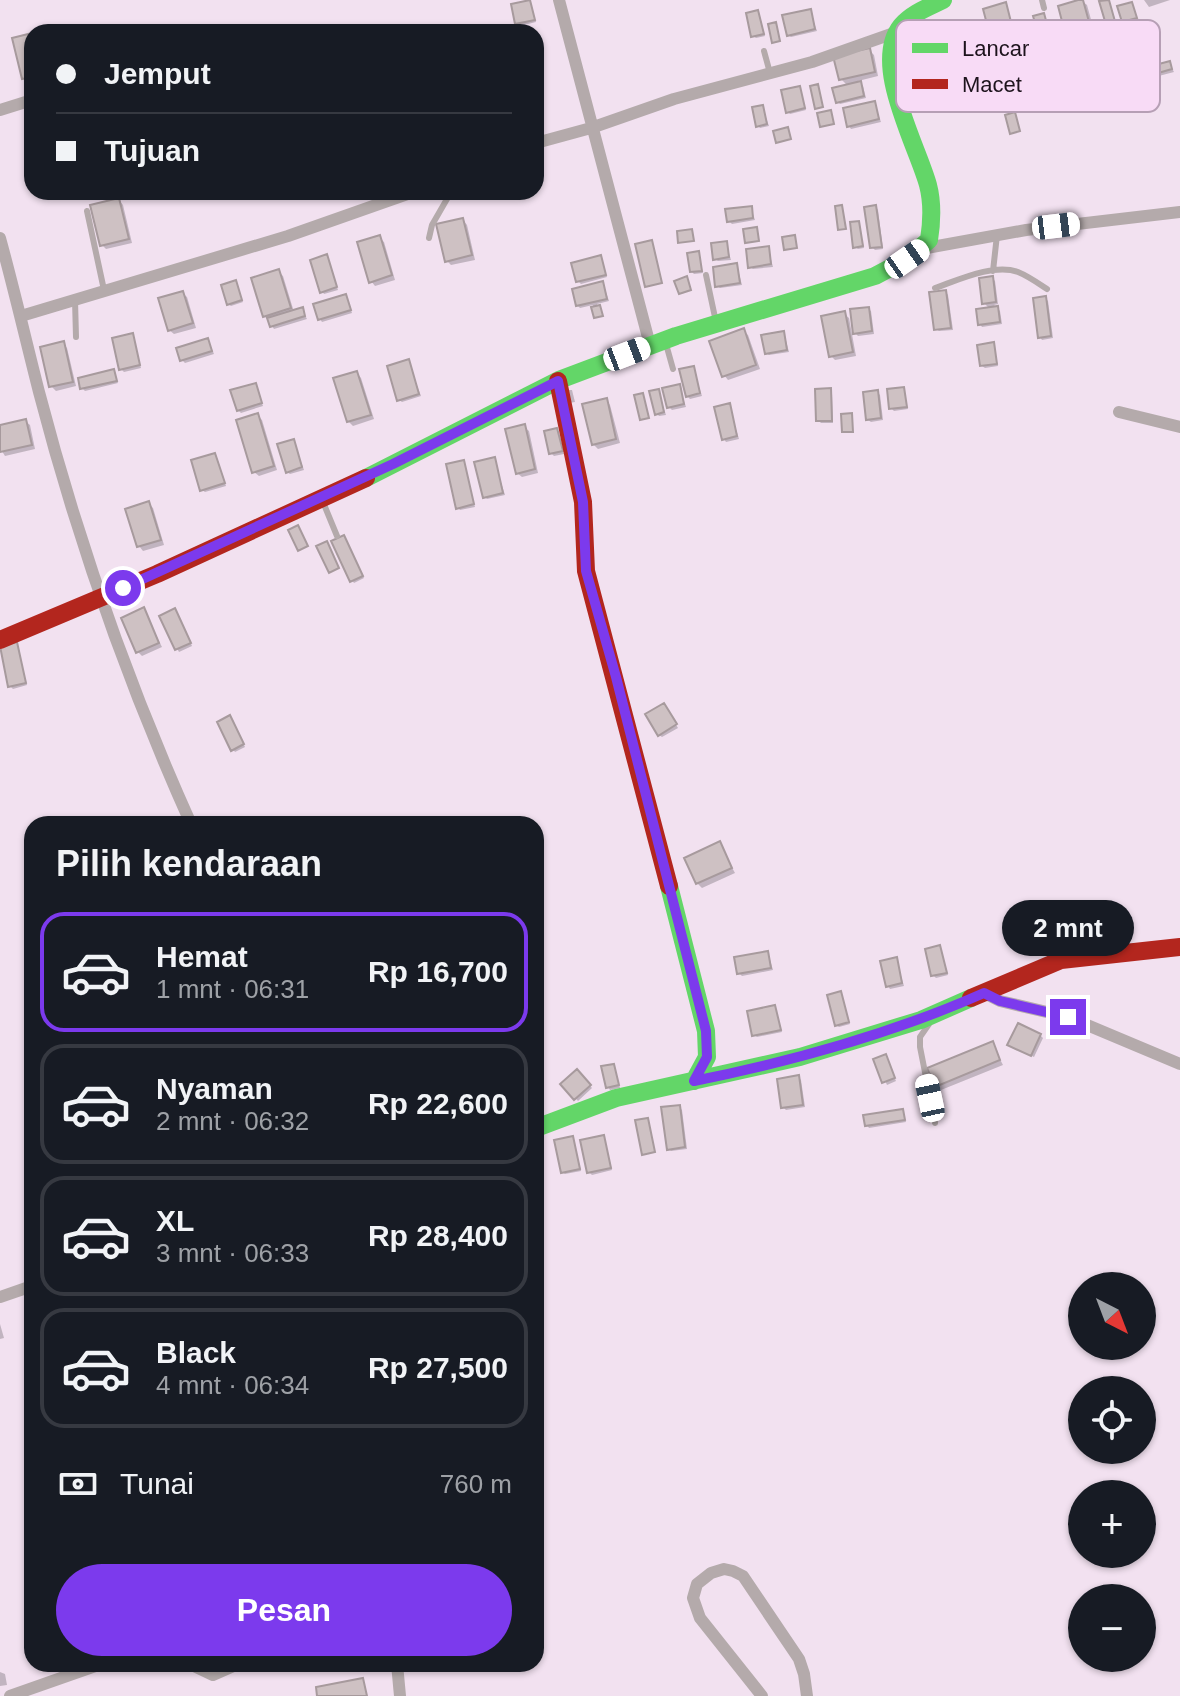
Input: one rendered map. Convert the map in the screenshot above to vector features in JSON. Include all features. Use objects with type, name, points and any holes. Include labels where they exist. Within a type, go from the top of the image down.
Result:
[{"type":"street","points":[[559,0],[632,272],[657,343]]},
{"type":"street","points":[[910,20],[943,0]]},
{"type":"street","points":[[544,141],[896,32]]},
{"type":"street","points":[[896,39],[893,61],[896,89]]},
{"type":"street","points":[[0,110],[24,102]]},
{"type":"street","points":[[0,640],[103,598],[322,498],[558,381],[716,323],[875,276],[921,249],[929,240],[932,230],[933,210],[904,112]]},
{"type":"street","points":[[21,316],[288,236],[390,200]]},
{"type":"street","points":[[921,249],[997,235],[1180,212]]},
{"type":"street","points":[[0,238],[39,393],[103,598],[135,694],[188,816]]},
{"type":"street","points":[[558,381],[583,502],[586,571],[706,1031],[707,1057],[694,1081]]},
{"type":"street","points":[[1119,412],[1180,427]]},
{"type":"street","points":[[544,1125],[616,1098],[800,1057],[940,1013],[1061,960],[1180,947]]},
{"type":"street","points":[[984,993],[1000,1001],[1068,1017],[1180,1064]]},
{"type":"street","points":[[0,1297],[24,1289]]},
{"type":"street","points":[[762,1696],[695,1608],[693,1598],[697,1584],[711,1573],[724,1569],[743,1576],[799,1659],[807,1696]]},
{"type":"street","points":[[10,1696],[78,1672]]},
{"type":"street","points":[[398,1672],[400,1696]]},
{"type":"lane","points":[[1042,0],[1044,8]]},
{"type":"lane","points":[[764,51],[770,73]]},
{"type":"lane","points":[[429,238],[432,225],[446,200]]},
{"type":"lane","points":[[87,211],[104,291]]},
{"type":"lane","points":[[993,271],[997,235]]},
{"type":"lane","points":[[935,288],[993,271],[1010,270],[1047,289]]},
{"type":"lane","points":[[706,275],[716,323]]},
{"type":"lane","points":[[75,300],[76,337]]},
{"type":"lane","points":[[657,343],[673,369]]},
{"type":"lane","points":[[322,498],[337,536]]},
{"type":"lane","points":[[935,1123],[920,1037],[940,1013]]},
{"type":"building","points":[[530,0],[535,20],[515,24],[511,4]]},
{"type":"building","points":[[1083,0],[1088,20],[1062,20],[1058,6]]},
{"type":"building","points":[[1109,0],[1115,20],[1105,20],[1099,1]]},
{"type":"building","points":[[1006,2],[1010,20],[986,20],[983,9]]},
{"type":"building","points":[[1132,2],[1137,18],[1121,20],[1117,6]]},
{"type":"building","points":[[811,9],[815,29],[787,36],[782,15]]},
{"type":"building","points":[[758,10],[764,34],[751,37],[746,13]]},
{"type":"building","points":[[1044,13],[1046,20],[1034,20],[1033,16]]},
{"type":"building","points":[[776,22],[780,41],[772,43],[768,24]]},
{"type":"building","points":[[24,35],[24,79],[22,79],[12,38]]},
{"type":"building","points":[[870,48],[875,72],[839,80],[833,56]]},
{"type":"building","points":[[1170,61],[1172,69],[1160,72],[1160,64]]},
{"type":"building","points":[[861,81],[864,96],[836,103],[832,88]]},
{"type":"building","points":[[818,84],[823,107],[815,109],[810,86]]},
{"type":"building","points":[[800,86],[805,108],[786,113],[781,90]]},
{"type":"building","points":[[875,101],[879,119],[847,127],[843,108]]},
{"type":"building","points":[[763,105],[767,124],[756,127],[752,107]]},
{"type":"building","points":[[831,110],[834,124],[820,127],[817,113]]},
{"type":"building","points":[[1015,112],[1020,131],[1010,134],[1005,115]]},
{"type":"building","points":[[788,127],[791,139],[776,143],[773,131]]},
{"type":"building","points":[[119,200],[129,239],[100,246],[90,205]]},
{"type":"building","points":[[842,205],[846,229],[838,230],[835,206]]},
{"type":"building","points":[[876,205],[882,247],[870,248],[864,207]]},
{"type":"building","points":[[752,206],[753,218],[727,222],[725,209]]},
{"type":"building","points":[[463,218],[472,255],[445,262],[436,224]]},
{"type":"building","points":[[859,221],[863,246],[853,248],[850,222]]},
{"type":"building","points":[[757,227],[759,241],[745,243],[743,229]]},
{"type":"building","points":[[692,229],[694,241],[678,243],[677,231]]},
{"type":"building","points":[[380,235],[392,275],[369,283],[357,242]]},
{"type":"building","points":[[795,235],[797,248],[784,250],[782,237]]},
{"type":"building","points":[[652,240],[662,283],[645,287],[635,244]]},
{"type":"building","points":[[727,241],[729,257],[713,260],[711,243]]},
{"type":"building","points":[[769,246],[771,264],[748,268],[746,249]]},
{"type":"building","points":[[699,251],[702,271],[690,272],[687,253]]},
{"type":"building","points":[[327,254],[337,287],[320,293],[310,260]]},
{"type":"building","points":[[601,255],[606,275],[576,282],[571,263]]},
{"type":"building","points":[[737,263],[740,283],[715,287],[713,267]]},
{"type":"building","points":[[279,269],[291,308],[263,317],[251,278]]},
{"type":"building","points":[[687,276],[691,290],[679,294],[674,281]]},
{"type":"building","points":[[993,276],[996,302],[982,304],[979,278]]},
{"type":"building","points":[[236,280],[242,300],[227,305],[221,285]]},
{"type":"building","points":[[603,281],[607,299],[576,306],[572,289]]},
{"type":"building","points":[[946,290],[951,328],[934,330],[929,292]]},
{"type":"building","points":[[183,291],[193,323],[168,331],[158,298]]},
{"type":"building","points":[[346,294],[351,310],[318,320],[313,304]]},
{"type":"building","points":[[1046,296],[1051,336],[1038,338],[1033,298]]},
{"type":"building","points":[[600,305],[603,316],[594,318],[591,307]]},
{"type":"building","points":[[998,306],[1000,322],[978,325],[976,309]]},
{"type":"building","points":[[303,307],[305,316],[270,327],[267,318]]},
{"type":"building","points":[[869,307],[872,331],[853,334],[850,309]]},
{"type":"building","points":[[845,311],[853,352],[829,357],[821,316]]},
{"type":"building","points":[[744,328],[756,365],[722,377],[709,341]]},
{"type":"building","points":[[784,331],[787,350],[765,354],[761,335]]},
{"type":"building","points":[[133,333],[140,365],[119,370],[112,338]]},
{"type":"building","points":[[208,338],[212,351],[180,361],[176,348]]},
{"type":"building","points":[[64,341],[73,382],[49,387],[40,347]]},
{"type":"building","points":[[994,342],[997,364],[980,366],[977,345]]},
{"type":"building","points":[[409,359],[419,394],[397,401],[387,366]]},
{"type":"building","points":[[694,366],[700,393],[686,397],[679,369]]},
{"type":"building","points":[[114,369],[117,381],[80,389],[78,378]]},
{"type":"building","points":[[357,371],[371,415],[347,422],[333,378]]},
{"type":"building","points":[[256,383],[262,403],[237,411],[230,390]]},
{"type":"building","points":[[680,384],[684,404],[667,408],[662,388]]},
{"type":"building","points":[[904,387],[907,407],[889,409],[887,389]]},
{"type":"building","points":[[831,388],[832,421],[816,421],[815,389]]},
{"type":"building","points":[[659,389],[664,412],[655,415],[649,391]]},
{"type":"building","points":[[878,390],[881,418],[866,420],[863,392]]},
{"type":"building","points":[[643,393],[649,418],[640,420],[634,395]]},
{"type":"building","points":[[607,398],[616,439],[592,445],[582,404]]},
{"type":"building","points":[[730,403],[737,436],[722,440],[714,407]]},
{"type":"building","points":[[258,413],[274,466],[252,473],[236,420]]},
{"type":"building","points":[[852,413],[853,432],[842,432],[841,414]]},
{"type":"building","points":[[26,419],[32,445],[0,452],[0,425]]},
{"type":"building","points":[[525,424],[535,469],[516,474],[505,429]]},
{"type":"building","points":[[557,428],[563,451],[549,454],[544,431]]},
{"type":"building","points":[[294,439],[302,467],[286,473],[277,444]]},
{"type":"building","points":[[215,453],[225,483],[200,491],[191,460]]},
{"type":"building","points":[[495,457],[503,493],[483,498],[474,462]]},
{"type":"building","points":[[464,460],[474,504],[456,509],[446,464]]},
{"type":"building","points":[[149,501],[161,540],[137,547],[125,509]]},
{"type":"building","points":[[298,525],[308,546],[298,551],[288,530]]},
{"type":"building","points":[[344,535],[363,576],[350,582],[331,541]]},
{"type":"building","points":[[327,541],[339,568],[329,573],[316,546]]},
{"type":"building","points":[[144,607],[159,643],[136,653],[121,618]]},
{"type":"building","points":[[175,608],[191,643],[175,650],[159,616]]},
{"type":"building","points":[[17,642],[26,683],[8,687],[0,646]]},
{"type":"building","points":[[664,703],[677,724],[658,736],[645,714]]},
{"type":"building","points":[[230,715],[244,744],[231,751],[217,722]]},
{"type":"building","points":[[720,841],[732,868],[696,884],[684,858]]},
{"type":"building","points":[[940,945],[947,973],[931,976],[925,949]]},
{"type":"building","points":[[768,951],[771,968],[737,974],[734,957]]},
{"type":"building","points":[[897,957],[902,983],[886,987],[880,961]]},
{"type":"building","points":[[841,991],[849,1022],[835,1026],[827,995]]},
{"type":"building","points":[[775,1005],[781,1030],[752,1036],[747,1011]]},
{"type":"building","points":[[1018,1023],[1041,1034],[1031,1056],[1007,1045]]},
{"type":"building","points":[[993,1041],[1000,1060],[935,1087],[927,1068]]},
{"type":"building","points":[[886,1054],[895,1078],[882,1083],[873,1059]]},
{"type":"building","points":[[614,1064],[619,1085],[606,1088],[601,1066]]},
{"type":"building","points":[[577,1069],[591,1085],[574,1100],[560,1084]]},
{"type":"building","points":[[799,1075],[803,1105],[781,1108],[777,1079]]},
{"type":"building","points":[[680,1105],[685,1147],[667,1150],[661,1107]]},
{"type":"building","points":[[903,1109],[905,1120],[865,1126],[863,1115]]},
{"type":"building","points":[[648,1118],[655,1152],[642,1155],[635,1120]]},
{"type":"building","points":[[604,1135],[611,1168],[587,1173],[580,1140]]},
{"type":"building","points":[[573,1136],[580,1169],[561,1173],[554,1140]]},
{"type":"building","points":[[363,1678],[367,1696],[317,1696],[316,1687]]},
{"type":"traffic: fast","points":[[907,20],[943,0]]},
{"type":"traffic: fast","points":[[896,36],[891,61],[896,94]]},
{"type":"traffic: fast","points":[[366,478],[559,380],[676,336],[875,276],[907,259],[929,240],[931,206],[928,185],[902,112]]},
{"type":"traffic: fast","points":[[669,886],[706,1031],[707,1057],[694,1081]]},
{"type":"traffic: fast","points":[[544,1125],[616,1098],[800,1057],[921,1020],[971,998]]},
{"type":"traffic: jam","points":[[558,381],[583,502],[586,571],[669,886]]},
{"type":"traffic: jam","points":[[0,640],[157,574],[366,478]]},
{"type":"traffic: jam","points":[[971,998],[1061,960],[1180,947]]},
{"type":"route","points":[[123,588],[299,509],[558,381],[583,502],[586,571],[706,1031],[707,1057],[694,1081],[800,1057],[870,1036],[921,1020],[984,993],[1000,1001],[1068,1017]]}]
